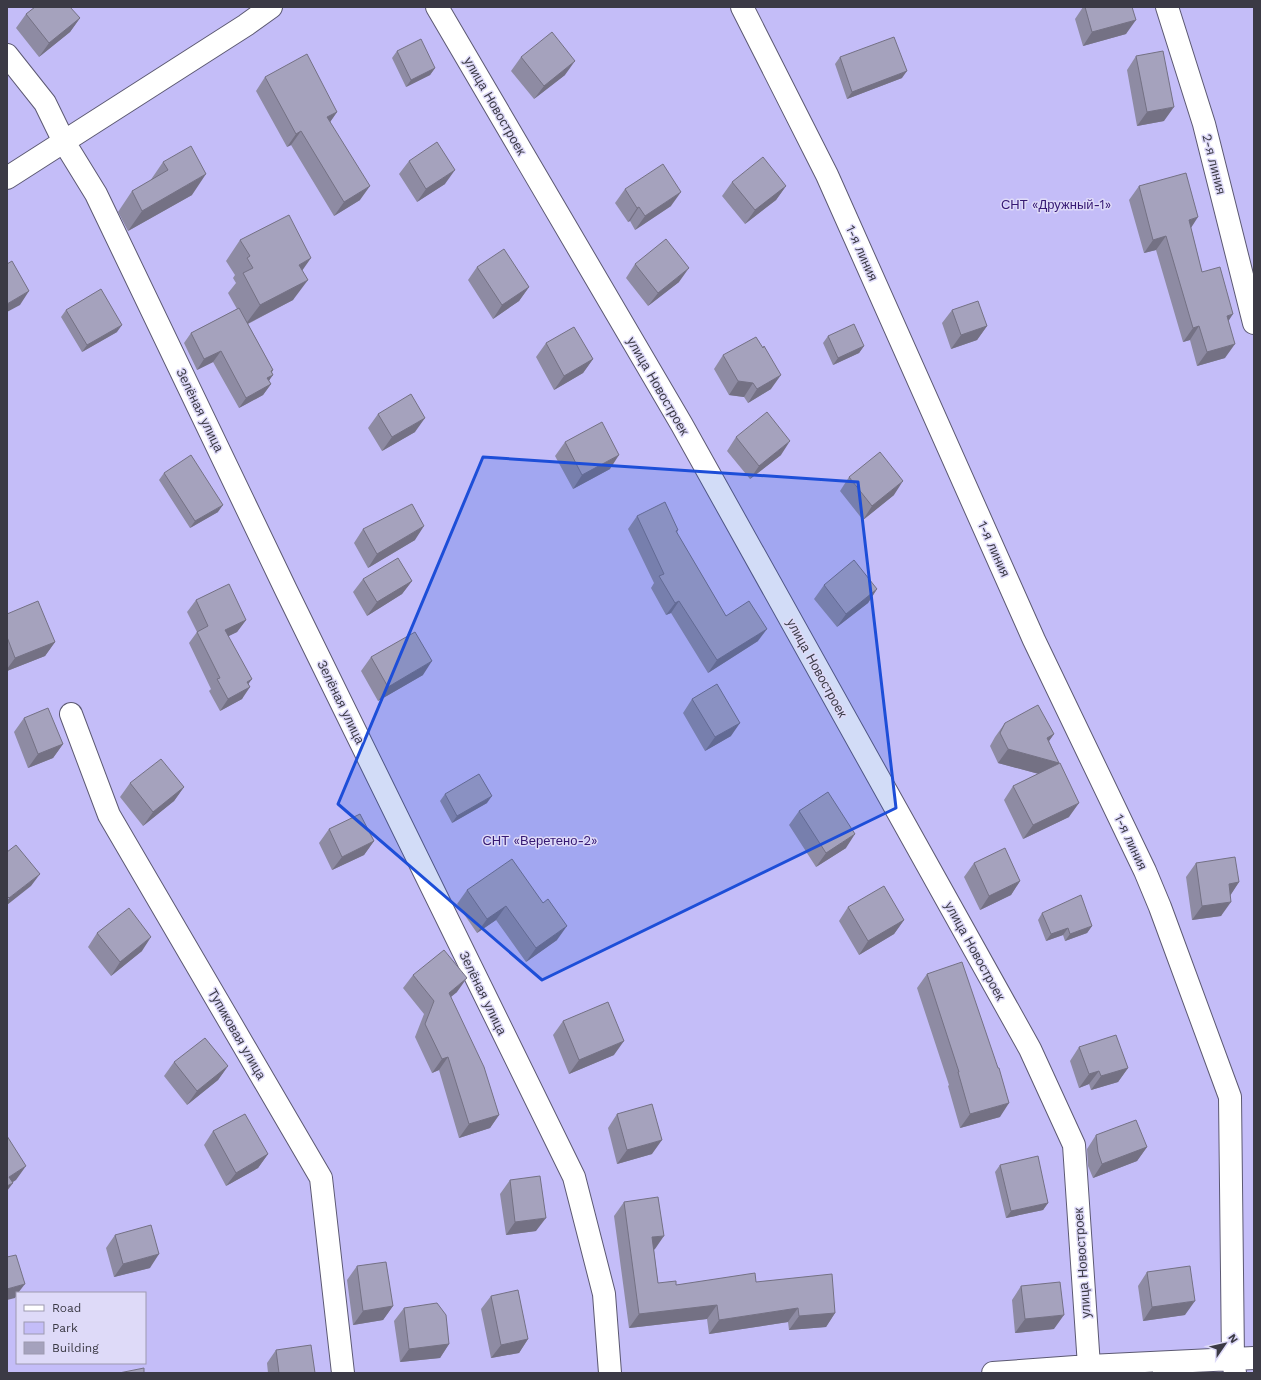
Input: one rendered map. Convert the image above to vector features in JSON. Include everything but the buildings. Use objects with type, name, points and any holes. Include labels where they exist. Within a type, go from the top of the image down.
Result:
[{"type":"street","points":[[7,178],[271,7]]},
{"type":"street","name":"улица Новостроек","points":[[437,7],[682,425],[1030,1049],[1074,1145],[1090,1366]]},
{"type":"street","name":"1-я линия","points":[[742,7],[827,175],[1031,633],[1145,871],[1160,907],[1230,1097],[1234,1367]]},
{"type":"street","name":"2-я линия","points":[[1167,7],[1204,124],[1254,323]]},
{"type":"street","name":"Зелёная улица","points":[[7,55],[45,103],[64,142],[96,194],[289,598],[574,1177],[604,1294],[610,1373]]},
{"type":"street","name":"Тупиковая улица","points":[[71,714],[109,815],[321,1178],[343,1373]]},
{"type":"street","points":[[993,1373],[1090,1366],[1234,1367],[1254,1358]]},
{"type":"highlighted area","points":[[483,457],[858,482],[896,808],[542,980],[338,804]]},
{"type":"green space","name":"СНТ «Веретено-2»","points":[[7,7],[1254,7],[1254,1373],[1220,1373],[1232,1361],[993,1373],[7,1373]]},
{"type":"park label","name":"СНТ «Дружный-1»","points":[[1056,204]]}]
